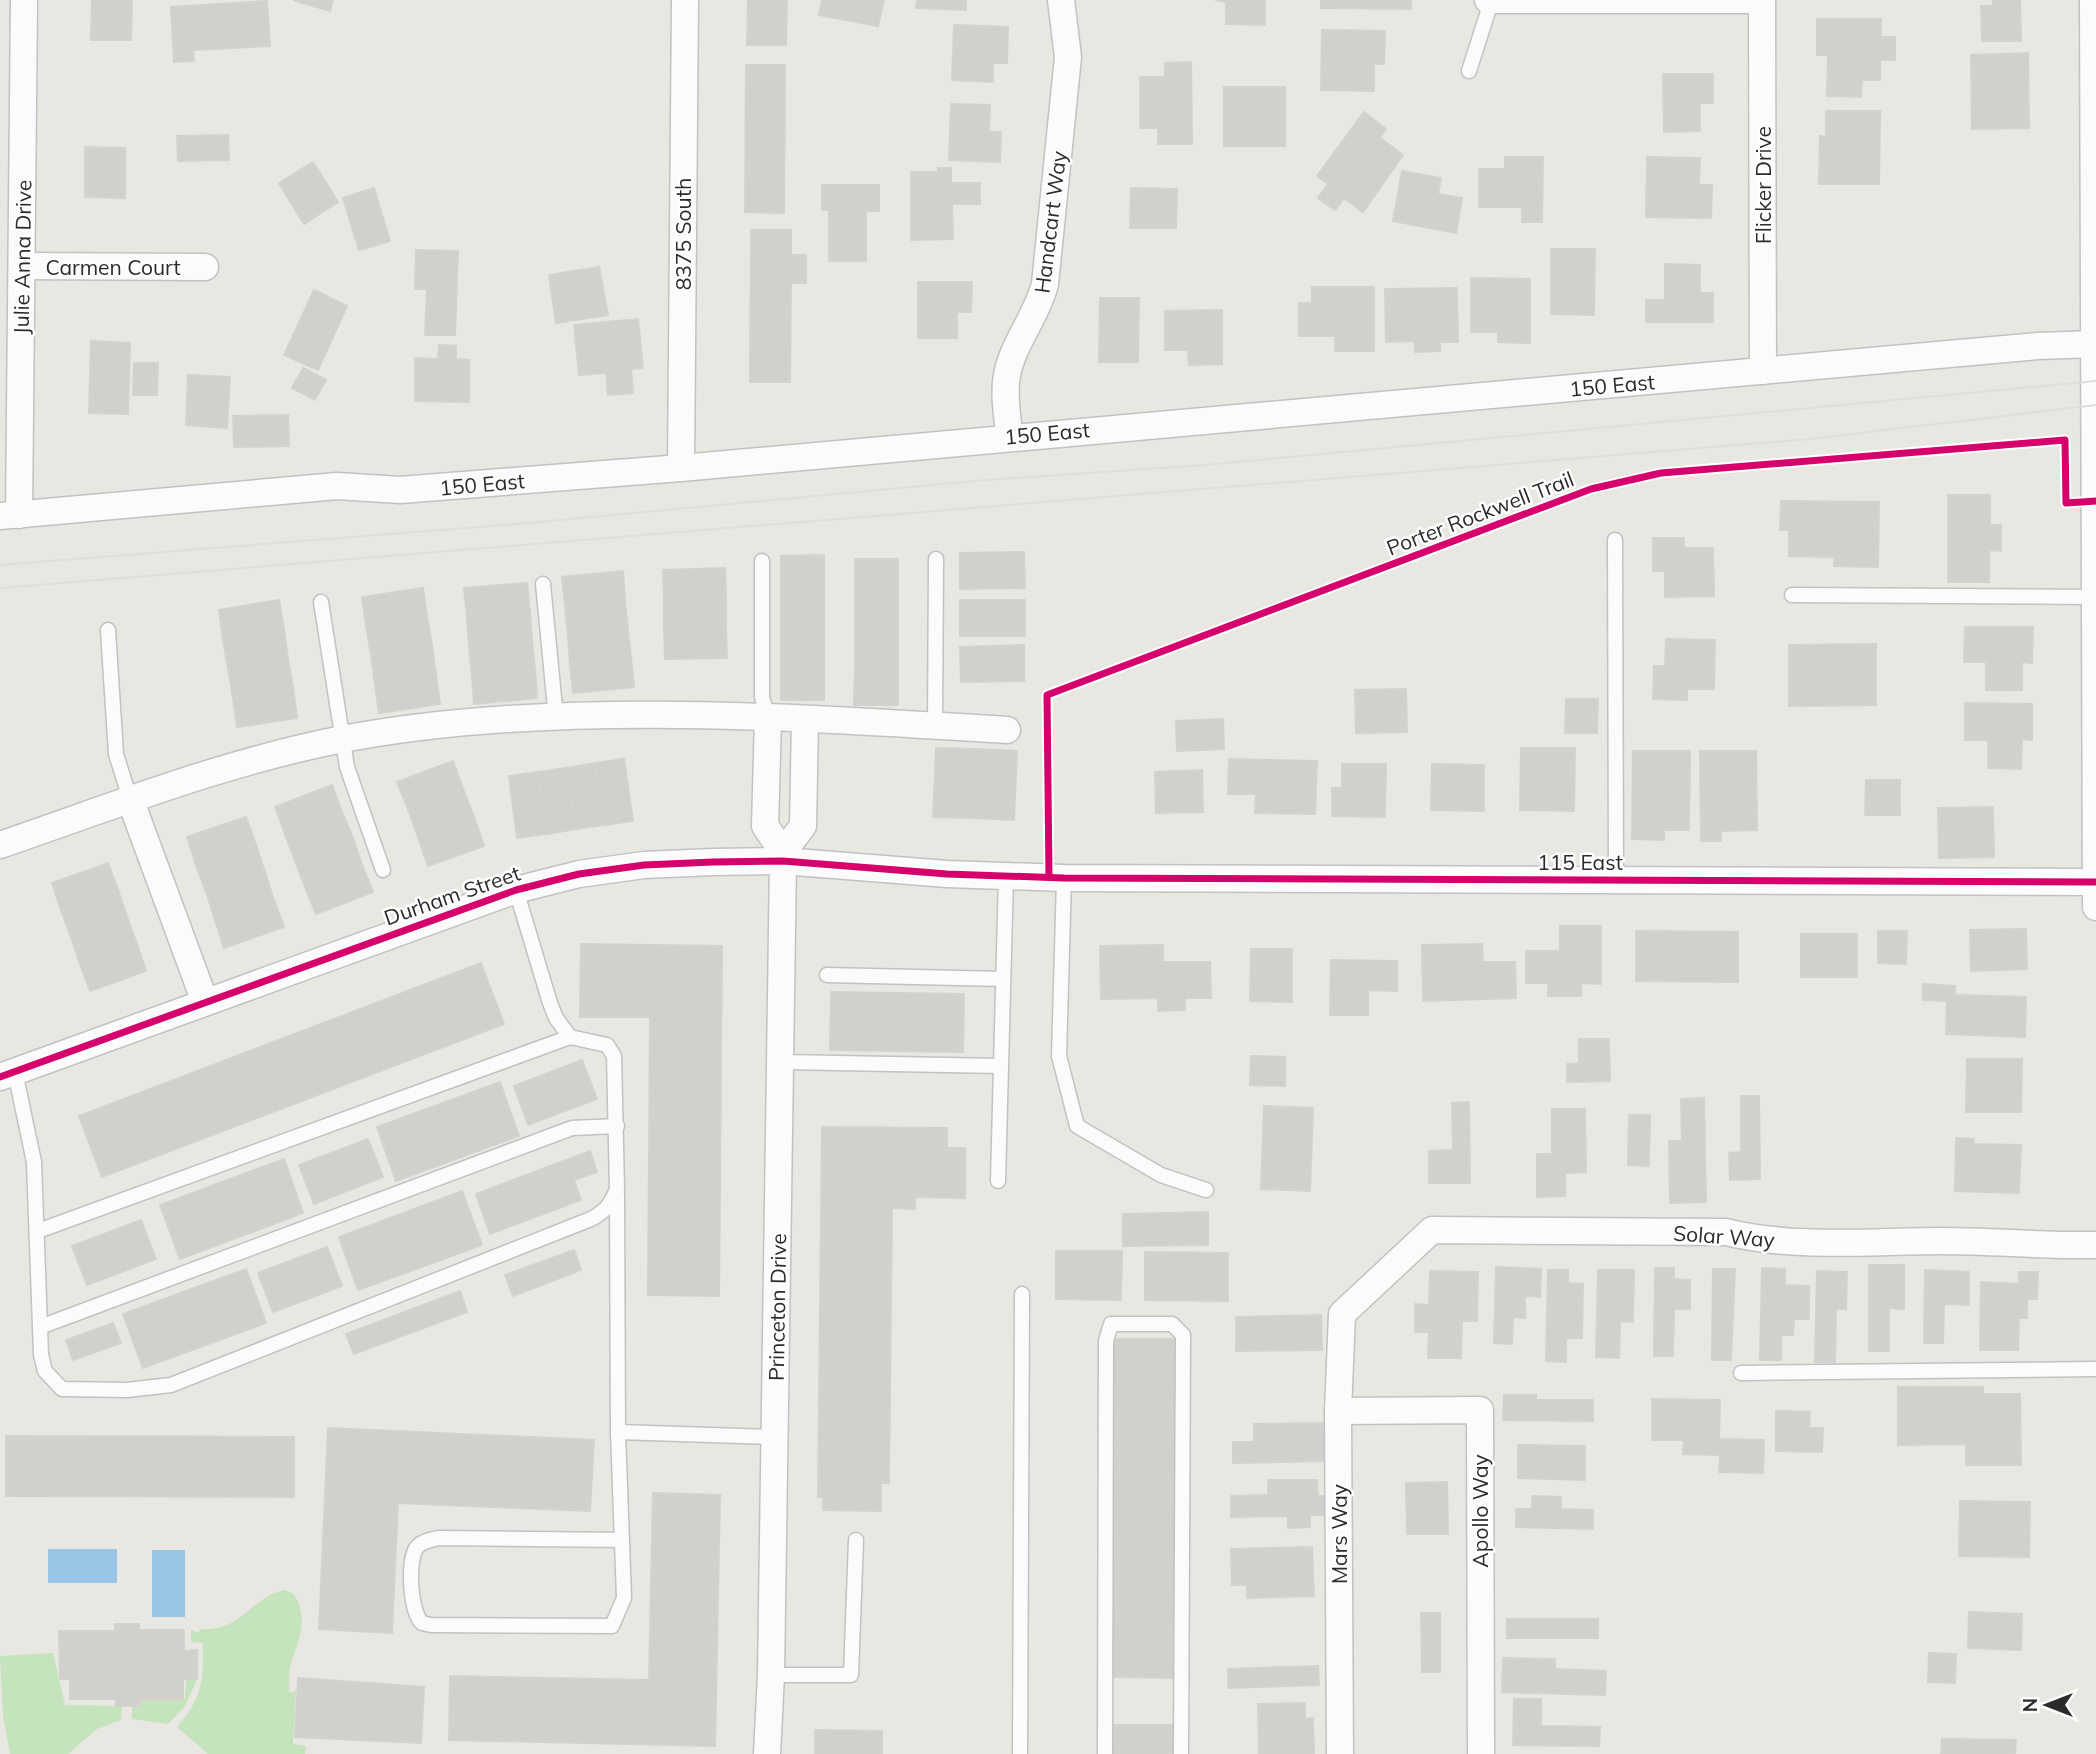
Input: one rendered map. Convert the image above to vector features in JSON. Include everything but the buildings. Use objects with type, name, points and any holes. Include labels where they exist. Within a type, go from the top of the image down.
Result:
[{"type":"street","name":"Julie Anna Drive","points":[[9,516],[22,266],[24,0]]},
{"type":"street","name":"8375 South","points":[[681,468],[685,0]]},
{"type":"street","name":"Handcart Way","points":[[1009,436],[1007,377],[1012,358],[1038,308],[1045,284],[1068,57],[1061,0]]},
{"type":"street","points":[[1490,1],[1762,0]]},
{"type":"street","name":"Flicker Drive","points":[[1762,0],[1763,371]]},
{"type":"street","points":[[2093,0],[2095,895]]},
{"type":"street","name":"Carmen Court","points":[[22,266],[205,267]]},
{"type":"street","name":"150 East","points":[[9,516],[337,486],[400,490],[681,468],[1009,436],[2038,346],[2095,344]]},
{"type":"street","points":[[0,845],[130,799],[250,762],[341,740],[462,725],[649,715],[1007,730]]},
{"type":"street","points":[[768,719],[765,826],[783,856],[803,826],[805,720]]},
{"type":"street","points":[[130,799],[205,1002]]},
{"type":"street","name":"Durham Street","points":[[7,1075],[516,890],[579,874],[644,865],[783,856],[1006,876],[1064,878]]},
{"type":"street","name":"Princeton Drive","points":[[767,1754],[771,1675],[782,1062],[783,856]]},
{"type":"street","name":"115 East","points":[[1064,878],[1616,880],[2095,895]]},
{"type":"street","name":"Solar Way","points":[[1342,1314],[1432,1230],[1726,1232],[1762,1241],[1979,1241],[2030,1246],[2096,1245]]},
{"type":"street","name":"Mars Way","points":[[1340,1754],[1338,1411],[1342,1314]]},
{"type":"street","name":"Apollo Way","points":[[1338,1411],[1480,1410],[1481,1754]]},
{"type":"lane","points":[[1469,71],[1490,1]]},
{"type":"lane","points":[[1615,540],[1616,880]]},
{"type":"lane","points":[[935,725],[936,559]]},
{"type":"lane","points":[[762,561],[762,697],[768,719]]},
{"type":"lane","points":[[543,584],[556,718]]},
{"type":"lane","points":[[1793,595],[2094,597]]},
{"type":"lane","points":[[321,602],[347,767],[383,870]]},
{"type":"lane","points":[[108,630],[116,754],[130,799]]},
{"type":"lane","points":[[998,1181],[1006,876]]},
{"type":"lane","points":[[1064,878],[1059,1056],[1077,1126],[1161,1175],[1206,1190]]},
{"type":"lane","points":[[516,890],[550,1003],[570,1037]]},
{"type":"lane","points":[[827,975],[1003,979]]},
{"type":"lane","points":[[38,1231],[570,1037],[607,1045],[614,1056],[617,1126],[618,1432],[622,1540],[624,1598],[612,1626],[431,1625],[422,1623],[413,1609],[413,1561],[418,1546],[426,1541],[438,1538],[622,1540]]},
{"type":"lane","points":[[782,1062],[1001,1066]]},
{"type":"lane","points":[[7,1075],[34,1162],[40,1327],[45,1371],[62,1389],[127,1390],[171,1385],[591,1219],[604,1212],[617,1189]]},
{"type":"lane","points":[[40,1327],[572,1128],[617,1126]]},
{"type":"lane","points":[[1020,1754],[1022,1294]]},
{"type":"lane","points":[[1105,1754],[1105,1341],[1111,1325],[1172,1325],[1183,1335],[1181,1754]]},
{"type":"lane","points":[[1741,1373],[2096,1369]]},
{"type":"lane","points":[[618,1432],[775,1437]]},
{"type":"lane","points":[[771,1675],[851,1675],[856,1540]]},
{"type":"green space","points":[[284,1590],[294,1594],[301,1612],[301,1629],[291,1663],[289,1692],[294,1692],[296,1688],[293,1744],[306,1746],[305,1754],[208,1754],[177,1727],[197,1698],[202,1679],[203,1643],[191,1642],[191,1630],[199,1633],[200,1629],[214,1629],[226,1625],[262,1600]]},
{"type":"green space","points":[[53,1653],[65,1705],[122,1706],[121,1720],[97,1729],[68,1754],[10,1754],[3,1715],[0,1656]]},
{"type":"green space","points":[[186,1679],[197,1679],[185,1706],[168,1724],[132,1719],[132,1706],[141,1705],[141,1699],[185,1699]]},
{"type":"water","points":[[48,1549],[117,1549],[117,1583],[48,1583]]},
{"type":"water","points":[[152,1550],[185,1550],[185,1617],[152,1617]]},
{"type":"tram line","points":[[0,565],[528,523],[985,480],[1205,465],[2096,381]]},
{"type":"tram line","points":[[0,588],[1810,439],[2096,405]]},
{"type":"cycle path","name":"Porter Rockwell Trail","points":[[1049,877],[1047,695],[1591,489],[1661,473],[2065,440],[2066,503],[2096,501]]},
{"type":"cycle path","points":[[0,1077],[516,890],[579,874],[644,865],[783,861],[947,874],[1064,878],[2095,882]]}]
